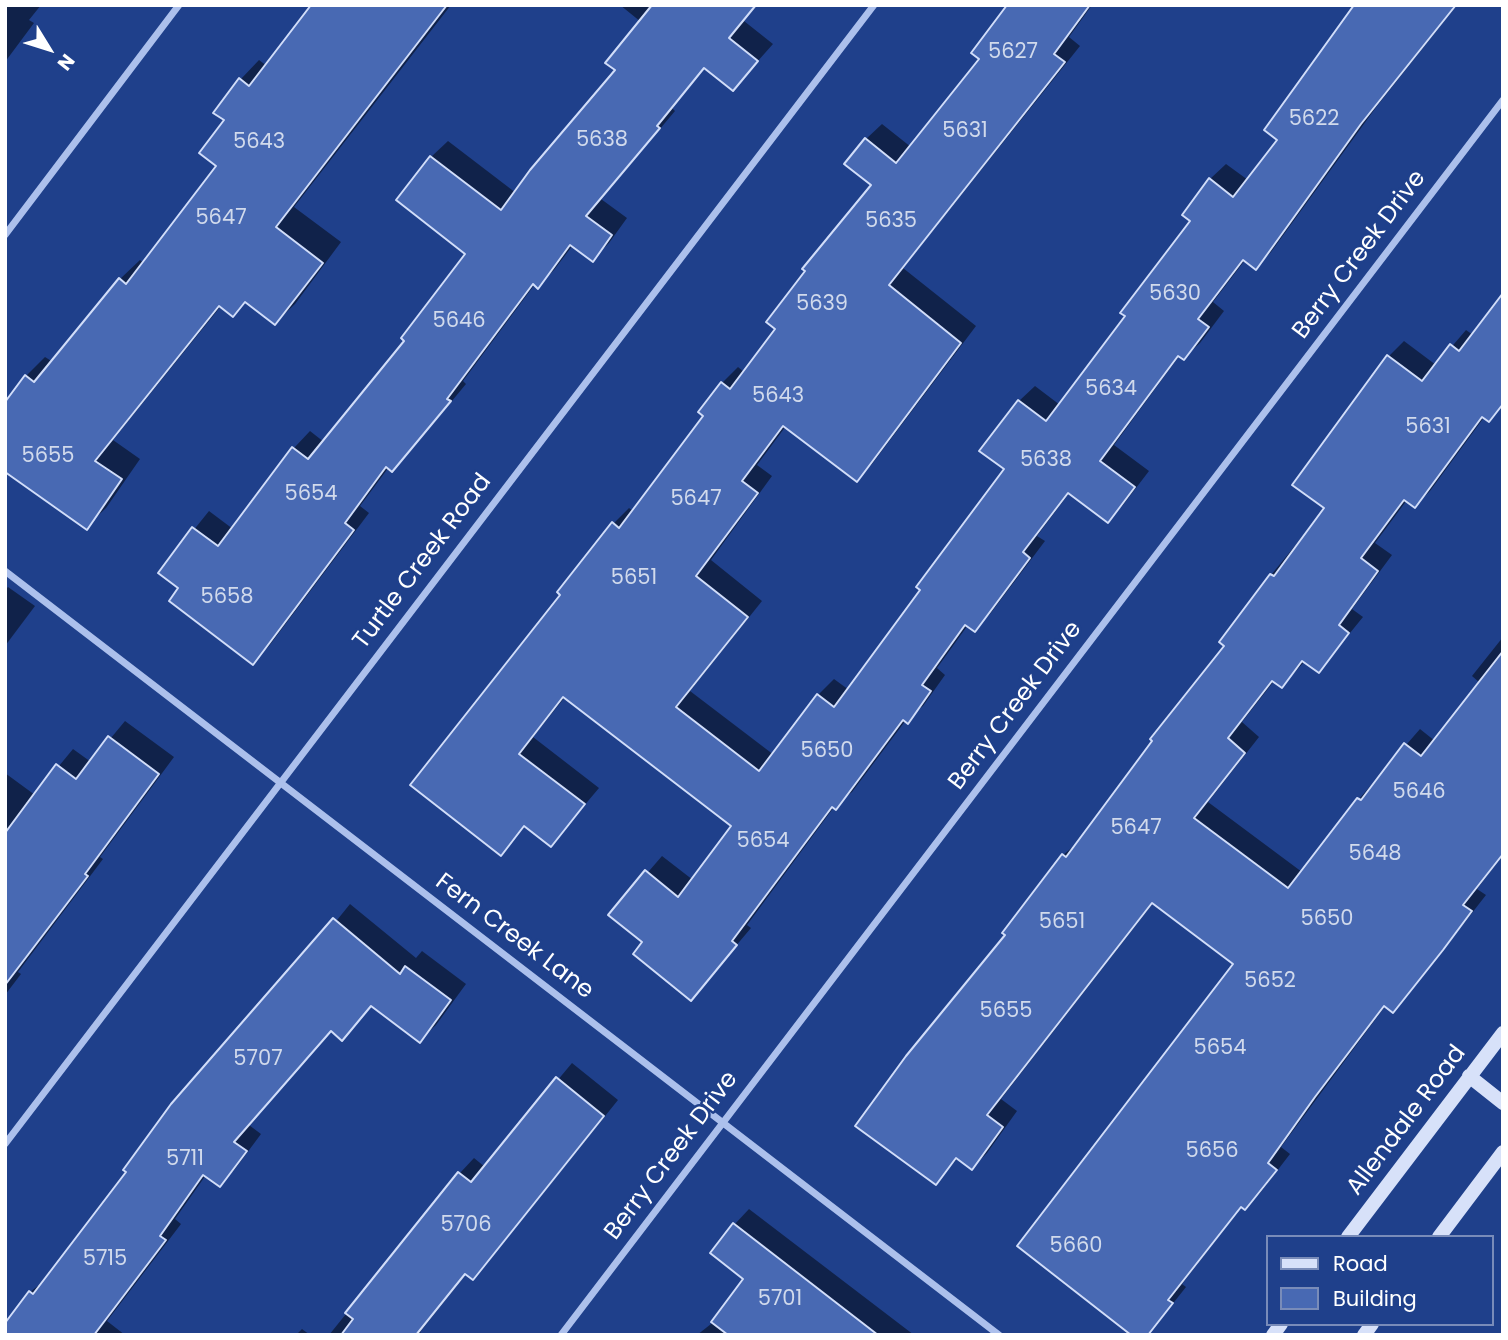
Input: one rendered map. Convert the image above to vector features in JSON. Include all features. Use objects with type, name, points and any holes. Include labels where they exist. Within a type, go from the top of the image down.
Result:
[{"type":"main road","name":"Allendale Road","points":[[1350,1235],[1503,1034]]},
{"type":"main road","points":[[1469,1076],[1503,1102]]},
{"type":"main road","points":[[1440,1235],[1503,1152]]},
{"type":"street","points":[[5,235],[179,5]]},
{"type":"street","name":"Turtle Creek Road","points":[[5,1144],[874,5]]},
{"type":"street","name":"Berry Creek Drive","points":[[561,1335],[1503,100]]},
{"type":"street","name":"Fern Creek Lane","points":[[5,571],[999,1335]]},
{"type":"building","points":[[311,5],[447,5],[276,227],[323,263],[275,325],[245,302],[233,317],[219,306],[95,461],[122,479],[87,530],[5,472],[5,402],[25,375],[34,382],[119,278],[126,284],[216,166],[199,153],[224,120],[213,113],[239,78],[249,86]]},
{"type":"building","points":[[652,5],[756,5],[729,38],[758,61],[733,91],[704,68],[657,126],[660,128],[586,216],[612,235],[593,262],[570,245],[538,289],[533,284],[447,399],[451,401],[392,472],[386,467],[345,523],[354,530],[253,665],[169,601],[178,588],[158,573],[192,527],[218,546],[292,447],[308,459],[404,341],[401,338],[465,254],[396,200],[430,156],[501,210],[530,170],[615,70],[605,63]]},
{"type":"building","points":[[1007,5],[1090,5],[1054,54],[1065,62],[889,285],[961,343],[857,482],[783,426],[742,481],[758,493],[696,576],[748,617],[676,707],[759,771],[817,694],[834,707],[920,590],[916,587],[1004,469],[979,451],[1018,400],[1046,421],[1125,316],[1120,313],[1190,221],[1182,215],[1209,178],[1233,197],[1277,140],[1264,130],[1354,5],[1456,5],[1361,124],[1256,270],[1243,260],[1198,319],[1209,327],[1184,360],[1178,356],[1100,461],[1135,487],[1108,523],[1068,493],[1023,552],[1030,558],[975,632],[965,625],[922,685],[931,691],[908,724],[903,720],[836,810],[832,807],[732,941],[737,945],[691,1001],[633,954],[642,942],[608,915],[645,870],[678,897],[731,826],[563,697],[519,754],[585,804],[551,847],[524,826],[501,856],[410,785],[560,595],[557,592],[612,522],[619,528],[703,416],[698,412],[721,382],[730,389],[775,329],[766,322],[805,271],[802,269],[871,185],[844,164],[865,138],[896,163],[979,59],[971,53]]},
{"type":"building","points":[[1503,293],[1503,404],[1489,422],[1482,417],[1415,508],[1404,500],[1361,558],[1378,571],[1339,625],[1349,633],[1319,673],[1302,661],[1282,688],[1272,681],[1228,738],[1245,753],[1194,818],[1288,888],[1357,798],[1361,800],[1404,743],[1421,756],[1503,651],[1503,854],[1463,905],[1472,911],[1443,950],[1393,1013],[1384,1006],[1315,1097],[1268,1163],[1277,1170],[1245,1210],[1241,1207],[1168,1300],[1173,1303],[1148,1335],[1131,1335],[1017,1246],[1233,964],[1152,903],[987,1115],[1003,1127],[972,1170],[956,1158],[936,1185],[855,1126],[906,1056],[1005,935],[1002,933],[1062,854],[1066,857],[1152,741],[1150,739],[1224,646],[1219,642],[1270,574],[1274,576],[1324,508],[1292,485],[1387,355],[1422,381],[1450,344],[1459,351]]},
{"type":"building","points":[[108,736],[159,774],[85,874],[88,876],[5,985],[5,833],[56,764],[76,779]]},
{"type":"building","points":[[333,918],[400,974],[405,966],[451,1000],[420,1043],[371,1006],[342,1041],[331,1031],[234,1142],[247,1151],[220,1187],[203,1175],[160,1236],[166,1240],[94,1335],[5,1335],[5,1323],[29,1291],[33,1294],[126,1172],[123,1170],[171,1104]]},
{"type":"building","points":[[556,1077],[604,1116],[473,1280],[465,1274],[416,1335],[341,1335],[353,1319],[345,1313],[458,1172],[471,1182]]},
{"type":"building","points":[[733,1223],[878,1335],[728,1335],[711,1322],[743,1279],[710,1253]]}]
